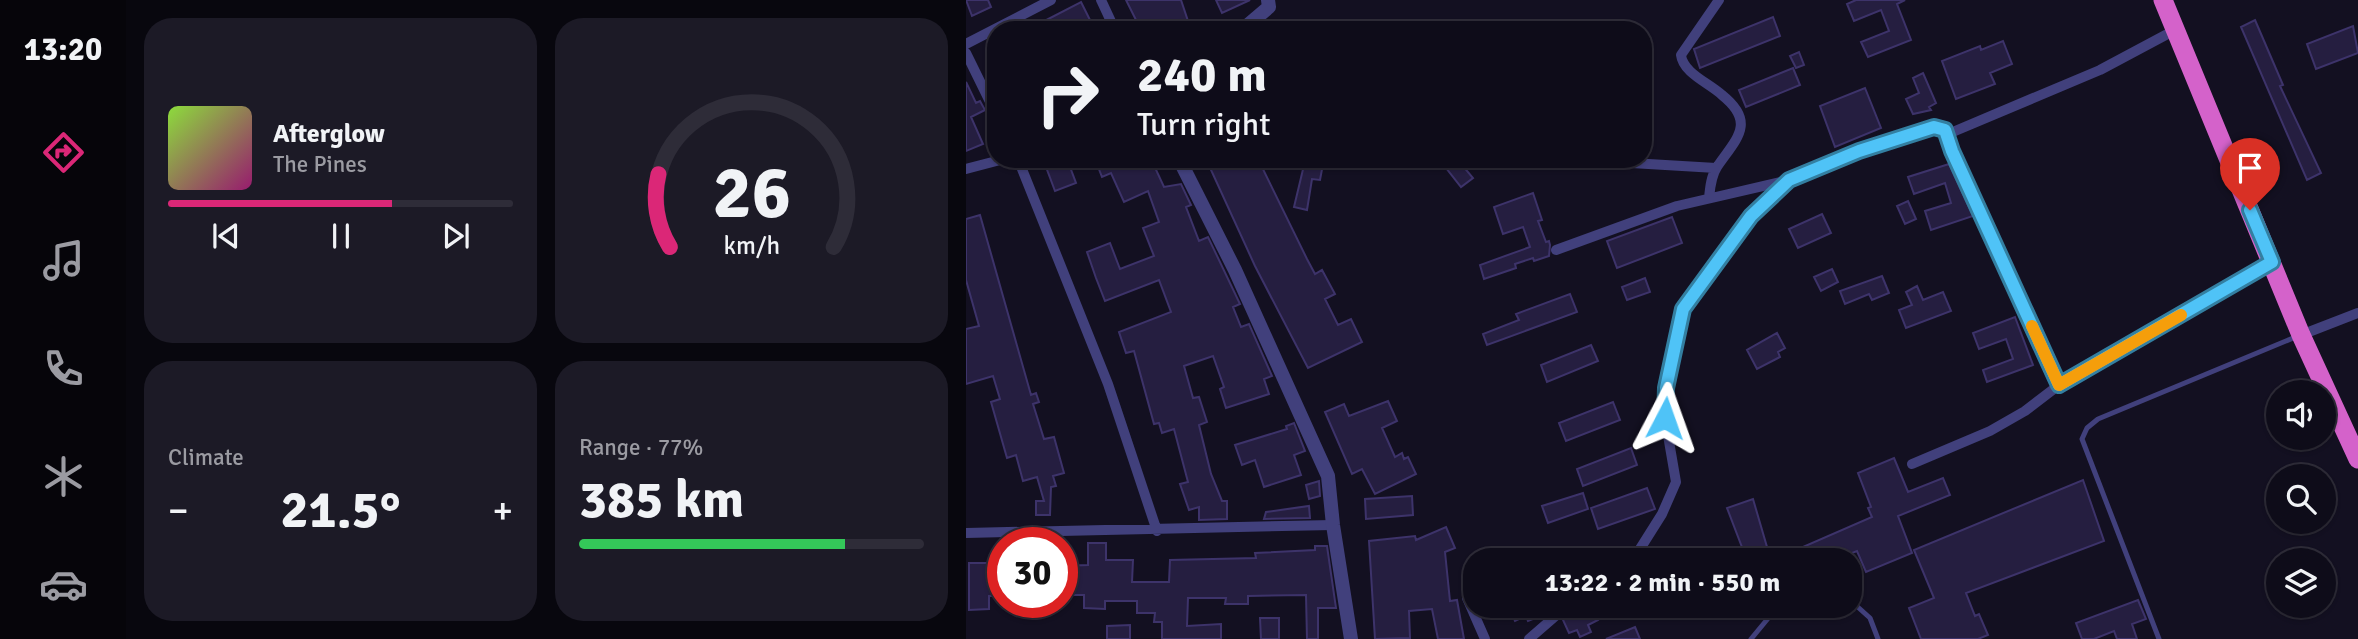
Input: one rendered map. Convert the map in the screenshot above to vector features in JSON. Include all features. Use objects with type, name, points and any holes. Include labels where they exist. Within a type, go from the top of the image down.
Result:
[{"type":"highway","points":[[2163,0],[2301,335],[2358,459]]},
{"type":"street","points":[[1010,21],[1051,0]]},
{"type":"street","points":[[1101,0],[1111,21]]},
{"type":"street","points":[[1253,21],[1269,8],[1268,0]]},
{"type":"street","points":[[1709,198],[1716,168],[1736,143],[1742,128],[1740,115],[1732,103],[1685,68],[1681,55],[1718,0]]},
{"type":"street","points":[[1556,250],[1677,206],[1789,180],[1859,151],[1934,127],[1948,134],[2100,70],[2175,30]]},
{"type":"street","points":[[966,44],[987,33]]},
{"type":"street","points":[[966,53],[987,96]]},
{"type":"street","points":[[1948,134],[1952,151],[2059,385]]},
{"type":"street","points":[[966,169],[987,163]]},
{"type":"street","points":[[1652,164],[1716,168]]},
{"type":"street","points":[[1022,168],[1103,371],[1157,531]]},
{"type":"street","points":[[1183,168],[1235,270],[1328,476],[1351,639]]},
{"type":"street","points":[[1641,548],[1662,514],[1676,482],[1665,418],[1666,388],[1683,309],[1751,216],[1789,180]]},
{"type":"street","points":[[1912,464],[1990,431],[2025,411],[2059,385],[2272,262]]},
{"type":"street","points":[[2301,335],[2358,313]]},
{"type":"street","points":[[966,533],[1157,531],[1333,525]]},
{"type":"street","points":[[1476,618],[1485,639]]},
{"type":"street","points":[[1530,639],[1554,618]]},
{"type":"lane","points":[[2159,639],[2082,439],[2087,428],[2098,419],[2301,335]]},
{"type":"lane","points":[[1862,611],[1870,618],[1878,639]]},
{"type":"lane","points":[[1751,639],[1768,618]]},
{"type":"building","points":[[966,0],[988,0],[991,7],[972,16]]},
{"type":"building","points":[[1126,0],[1181,0],[1188,21],[1136,21]]},
{"type":"building","points":[[1216,0],[1250,0],[1222,13]]},
{"type":"building","points":[[1856,0],[1905,0],[1897,4],[1911,40],[1868,57],[1861,42],[1889,31],[1881,10],[1854,21],[1847,4]]},
{"type":"building","points":[[1081,2],[1090,21],[1044,21]]},
{"type":"building","points":[[1773,17],[1780,36],[1700,68],[1694,49]]},
{"type":"building","points":[[2255,20],[2283,85],[2280,86],[2321,173],[2307,180],[2241,27]]},
{"type":"building","points":[[2353,26],[2358,53],[2316,69],[2307,44]]},
{"type":"building","points":[[2003,41],[2012,64],[1990,73],[1995,84],[1956,99],[1942,61],[1980,46],[1981,50]]},
{"type":"building","points":[[1799,52],[1804,65],[1796,68],[1790,56]]},
{"type":"building","points":[[1793,68],[1800,85],[1746,107],[1739,90]]},
{"type":"building","points":[[1923,73],[1936,103],[1929,107],[1931,110],[1913,114],[1906,99],[1919,93],[1913,78]]},
{"type":"building","points":[[966,82],[976,103],[980,101],[985,110],[971,117],[983,144],[966,151]]},
{"type":"building","points":[[1865,88],[1881,128],[1835,147],[1820,106]]},
{"type":"building","points":[[1949,164],[1973,216],[1931,230],[1925,211],[1951,203],[1945,183],[1914,194],[1908,177]]},
{"type":"building","points":[[1046,168],[1070,168],[1076,183],[1055,191]]},
{"type":"building","points":[[1098,168],[1155,168],[1164,187],[1181,184],[1191,205],[1186,207],[1199,241],[1208,237],[1240,304],[1233,307],[1241,327],[1249,324],[1272,376],[1264,379],[1269,394],[1226,408],[1220,389],[1224,387],[1213,356],[1184,366],[1193,398],[1199,397],[1207,422],[1199,425],[1211,474],[1222,501],[1227,501],[1227,519],[1199,520],[1199,507],[1189,510],[1180,484],[1188,482],[1174,429],[1162,433],[1159,423],[1154,424],[1134,351],[1126,353],[1119,332],[1171,312],[1159,280],[1105,301],[1096,278],[1087,252],[1110,243],[1120,269],[1154,256],[1143,228],[1159,222],[1148,191],[1124,202],[1111,173],[1102,177]]},
{"type":"building","points":[[1210,168],[1262,168],[1315,274],[1322,270],[1335,294],[1325,299],[1338,325],[1351,319],[1362,342],[1308,368],[1255,266]]},
{"type":"building","points":[[1303,168],[1322,168],[1320,180],[1312,179],[1307,210],[1294,207]]},
{"type":"building","points":[[1446,168],[1465,168],[1473,178],[1461,187]]},
{"type":"building","points":[[1533,193],[1542,220],[1538,221],[1546,242],[1549,241],[1549,256],[1515,264],[1516,268],[1484,279],[1480,265],[1530,247],[1523,227],[1503,234],[1494,207]]},
{"type":"building","points":[[1908,201],[1916,219],[1905,224],[1897,206]]},
{"type":"building","points":[[1822,214],[1831,233],[1798,248],[1789,229]]},
{"type":"building","points":[[980,215],[1031,395],[1036,393],[1039,402],[1033,404],[1044,439],[1054,437],[1064,473],[1053,476],[1056,486],[1051,487],[1050,515],[1036,515],[1036,501],[1044,501],[1037,477],[1023,481],[1016,455],[1007,458],[991,402],[1000,399],[993,376],[966,384],[966,329],[979,326],[966,280],[966,219]]},
{"type":"building","points":[[1672,217],[1682,243],[1617,268],[1607,241]]},
{"type":"building","points":[[1832,269],[1838,282],[1821,291],[1814,277]]},
{"type":"building","points":[[1882,276],[1889,293],[1872,300],[1869,294],[1845,304],[1840,291]]},
{"type":"building","points":[[1645,278],[1650,292],[1627,300],[1622,287]]},
{"type":"building","points":[[1917,286],[1923,300],[1943,292],[1951,311],[1906,328],[1899,310],[1912,305],[1906,292]]},
{"type":"building","points":[[1570,294],[1577,312],[1487,345],[1483,334],[1519,320],[1516,314]]},
{"type":"building","points":[[2015,317],[2033,365],[1987,382],[1983,370],[2013,359],[2006,339],[1979,349],[1973,333]]},
{"type":"building","points":[[1777,333],[1785,348],[1778,352],[1780,357],[1757,369],[1747,350]]},
{"type":"building","points":[[1591,345],[1598,361],[1547,382],[1541,365]]},
{"type":"building","points":[[1388,401],[1397,421],[1382,428],[1395,457],[1402,453],[1404,459],[1408,457],[1416,474],[1375,494],[1362,469],[1352,474],[1325,412],[1344,404],[1349,416]]},
{"type":"building","points":[[1613,402],[1620,420],[1566,441],[1559,423]]},
{"type":"building","points":[[1294,423],[1305,451],[1294,455],[1301,475],[1264,487],[1255,460],[1242,465],[1235,445],[1287,429],[1286,426]]},
{"type":"building","points":[[1631,448],[1637,465],[1583,486],[1577,469]]},
{"type":"building","points":[[1894,458],[1908,492],[1943,478],[1950,495],[1898,516],[1912,553],[1866,572],[1862,563],[1862,548],[1801,548],[1872,517],[1858,473]]},
{"type":"building","points":[[2083,480],[2104,541],[1966,593],[1975,616],[1979,614],[1988,635],[1978,639],[1921,639],[1909,608],[1934,598],[1914,550]]},
{"type":"building","points":[[1319,481],[1320,496],[1309,499],[1306,485]]},
{"type":"building","points":[[1647,488],[1655,509],[1598,529],[1591,508]]},
{"type":"building","points":[[1583,493],[1588,509],[1548,523],[1542,506]]},
{"type":"building","points":[[1412,496],[1413,515],[1366,519],[1365,499]]},
{"type":"building","points":[[1753,499],[1767,547],[1742,548],[1727,508]]},
{"type":"building","points":[[1309,506],[1310,518],[1264,519],[1266,512]]},
{"type":"building","points":[[1446,527],[1455,548],[1445,552],[1450,601],[1457,600],[1464,639],[1438,639],[1432,609],[1409,611],[1410,638],[1375,639],[1369,541],[1415,536],[1416,540]]},
{"type":"building","points":[[1088,543],[1106,543],[1106,560],[1133,560],[1132,582],[1169,582],[1170,560],[1256,558],[1255,553],[1315,550],[1315,546],[1327,546],[1336,608],[1318,608],[1318,639],[1307,639],[1306,595],[1248,596],[1248,604],[1225,604],[1226,598],[1188,598],[1187,626],[1221,624],[1221,639],[1162,639],[1162,622],[1154,622],[1155,613],[1137,613],[1137,601],[1105,601],[1105,609],[1084,608],[1084,595],[1078,595],[1078,565],[1088,565]]},
{"type":"building","points":[[969,563],[987,563],[987,609],[969,610]]},
{"type":"building","points":[[2138,600],[2146,619],[2132,624],[2137,639],[2117,639],[2114,631],[2094,639],[2082,639],[2076,623]]},
{"type":"building","points":[[1260,618],[1279,618],[1279,639],[1261,639]]},
{"type":"building","points":[[1563,620],[1598,620],[1588,625],[1591,632],[1580,637],[1577,630],[1569,633]]},
{"type":"building","points":[[1130,625],[1130,639],[1107,639],[1107,626]]},
{"type":"building","points":[[1635,627],[1640,639],[1606,639]]},
{"type":"slow traffic","points":[[2032,326],[2059,385],[2181,315]]},
{"type":"route","points":[[1665,418],[1666,388],[1683,309],[1751,216],[1789,180],[1859,151],[1934,127],[1945,130],[1952,151],[2059,385],[2272,262],[2250,210]]}]
